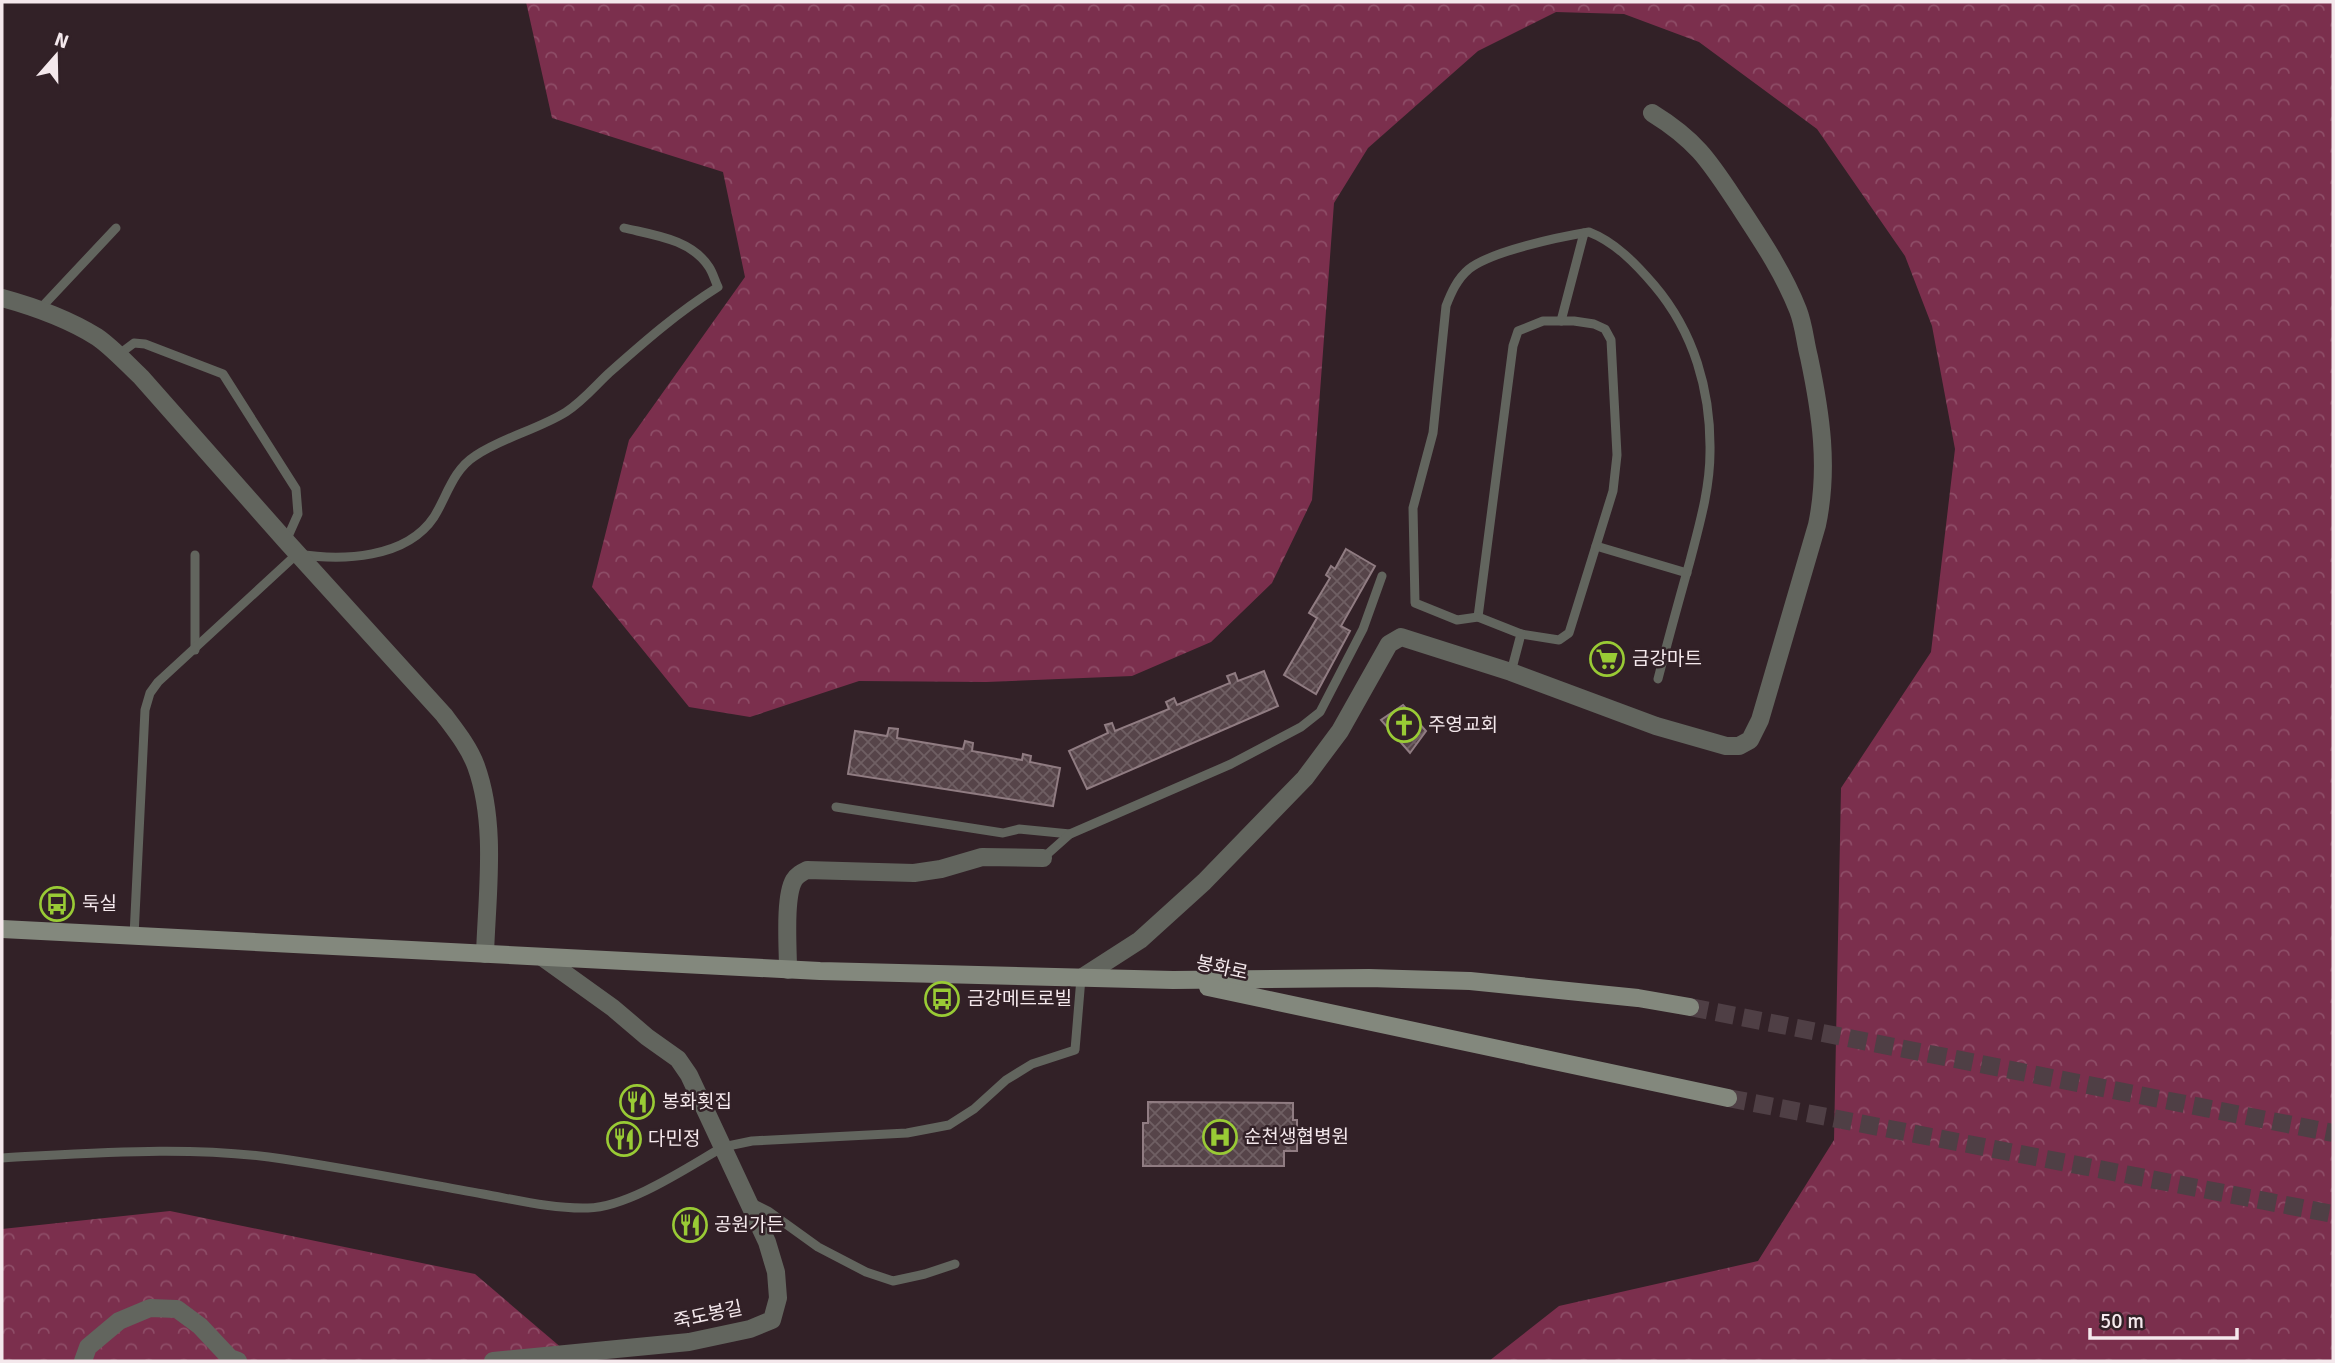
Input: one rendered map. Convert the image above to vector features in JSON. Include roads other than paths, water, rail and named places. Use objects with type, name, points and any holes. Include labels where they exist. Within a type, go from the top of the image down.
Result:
[{"type":"main road","points":[[2,929],[788,970],[1173,979]]},
{"type":"main road","name":"봉화로","points":[[1173,979],[1368,978],[1470,981],[1638,998],[1690,1007]]},
{"type":"main road","name":"봉화로","points":[[1173,979],[1728,1098]]},
{"type":"street","points":[[1081,978],[1140,940],[1204,882],[1305,778],[1340,731],[1389,645],[1401,637],[1511,672],[1656,726],[1726,746],[1739,746],[1750,740],[1760,720],[1818,525],[1823,500],[1822,428],[1799,312],[1769,251],[1714,167],[1678,129],[1652,113]]},
{"type":"street","points":[[2,298],[81,328],[118,355],[141,377],[444,715],[465,744],[475,764],[485,800],[488,849],[485,954]]},
{"type":"street","points":[[788,970],[789,897],[792,883],[798,874],[807,870],[915,873],[982,857],[1043,858]]},
{"type":"street","name":"죽도봉길","points":[[493,1361],[689,1342],[750,1329],[772,1320],[778,1298],[776,1272],[766,1242],[689,1075],[678,1059],[542,957]]},
{"type":"street","points":[[83,1361],[88,1347],[119,1321],[150,1308],[177,1309],[200,1326],[230,1358],[238,1361]]},
{"type":"lane","points":[[39,310],[116,228]]},
{"type":"lane","points":[[291,547],[320,557],[344,557],[370,554],[409,541],[421,533],[434,516],[464,464],[489,447],[566,412],[659,328],[718,288],[709,267],[698,254],[683,244],[624,228]]},
{"type":"lane","points":[[1478,617],[1513,346],[1518,331],[1543,321],[1594,324],[1605,329],[1611,340],[1617,455],[1613,491],[1569,633],[1559,640],[1521,634],[1478,617],[1457,620],[1415,603],[1413,508],[1433,433],[1446,306],[1460,278],[1470,268],[1501,254],[1589,232],[1612,244],[1670,303],[1686,330],[1704,390],[1710,453],[1704,508],[1658,679]]},
{"type":"lane","points":[[1561,321],[1584,233]]},
{"type":"lane","points":[[118,355],[134,343],[145,344],[223,374],[296,489],[298,514],[291,547],[195,650],[158,682],[150,693],[145,710],[134,936]]},
{"type":"lane","points":[[1596,546],[1686,573]]},
{"type":"lane","points":[[195,555],[195,650]]},
{"type":"lane","points":[[1043,858],[1070,834],[1231,764],[1301,727],[1320,712],[1363,629],[1382,576]]},
{"type":"lane","points":[[1511,672],[1521,634]]},
{"type":"lane","points":[[836,807],[1003,833],[1019,829],[1070,834]]},
{"type":"lane","points":[[2,1158],[186,1150],[233,1153],[283,1159],[544,1205],[589,1208],[622,1200],[655,1185],[723,1147],[752,1141],[907,1133],[949,1125],[974,1109],[1006,1080],[1032,1064],[1075,1050],[1081,978]]},
{"type":"lane","points":[[748,1200],[818,1247],[866,1272],[893,1281],[925,1275],[954,1264]]},
{"type":"tunnel","points":[[1690,1007],[2333,1133]]},
{"type":"tunnel","points":[[1728,1098],[2333,1214]]},
{"type":"place","name":"금강마트","points":[[1607,659]]},
{"type":"place","name":"주영교회","points":[[1404,725]]},
{"type":"place","name":"둑실","points":[[57,904]]},
{"type":"place","name":"금강메트로빌","points":[[942,999]]},
{"type":"place","name":"봉화횟집","points":[[637,1102]]},
{"type":"place","name":"순천생협병원","points":[[1220,1137]]},
{"type":"place","name":"다민정","points":[[624,1139]]},
{"type":"place","name":"공원가든","points":[[690,1225]]}]
